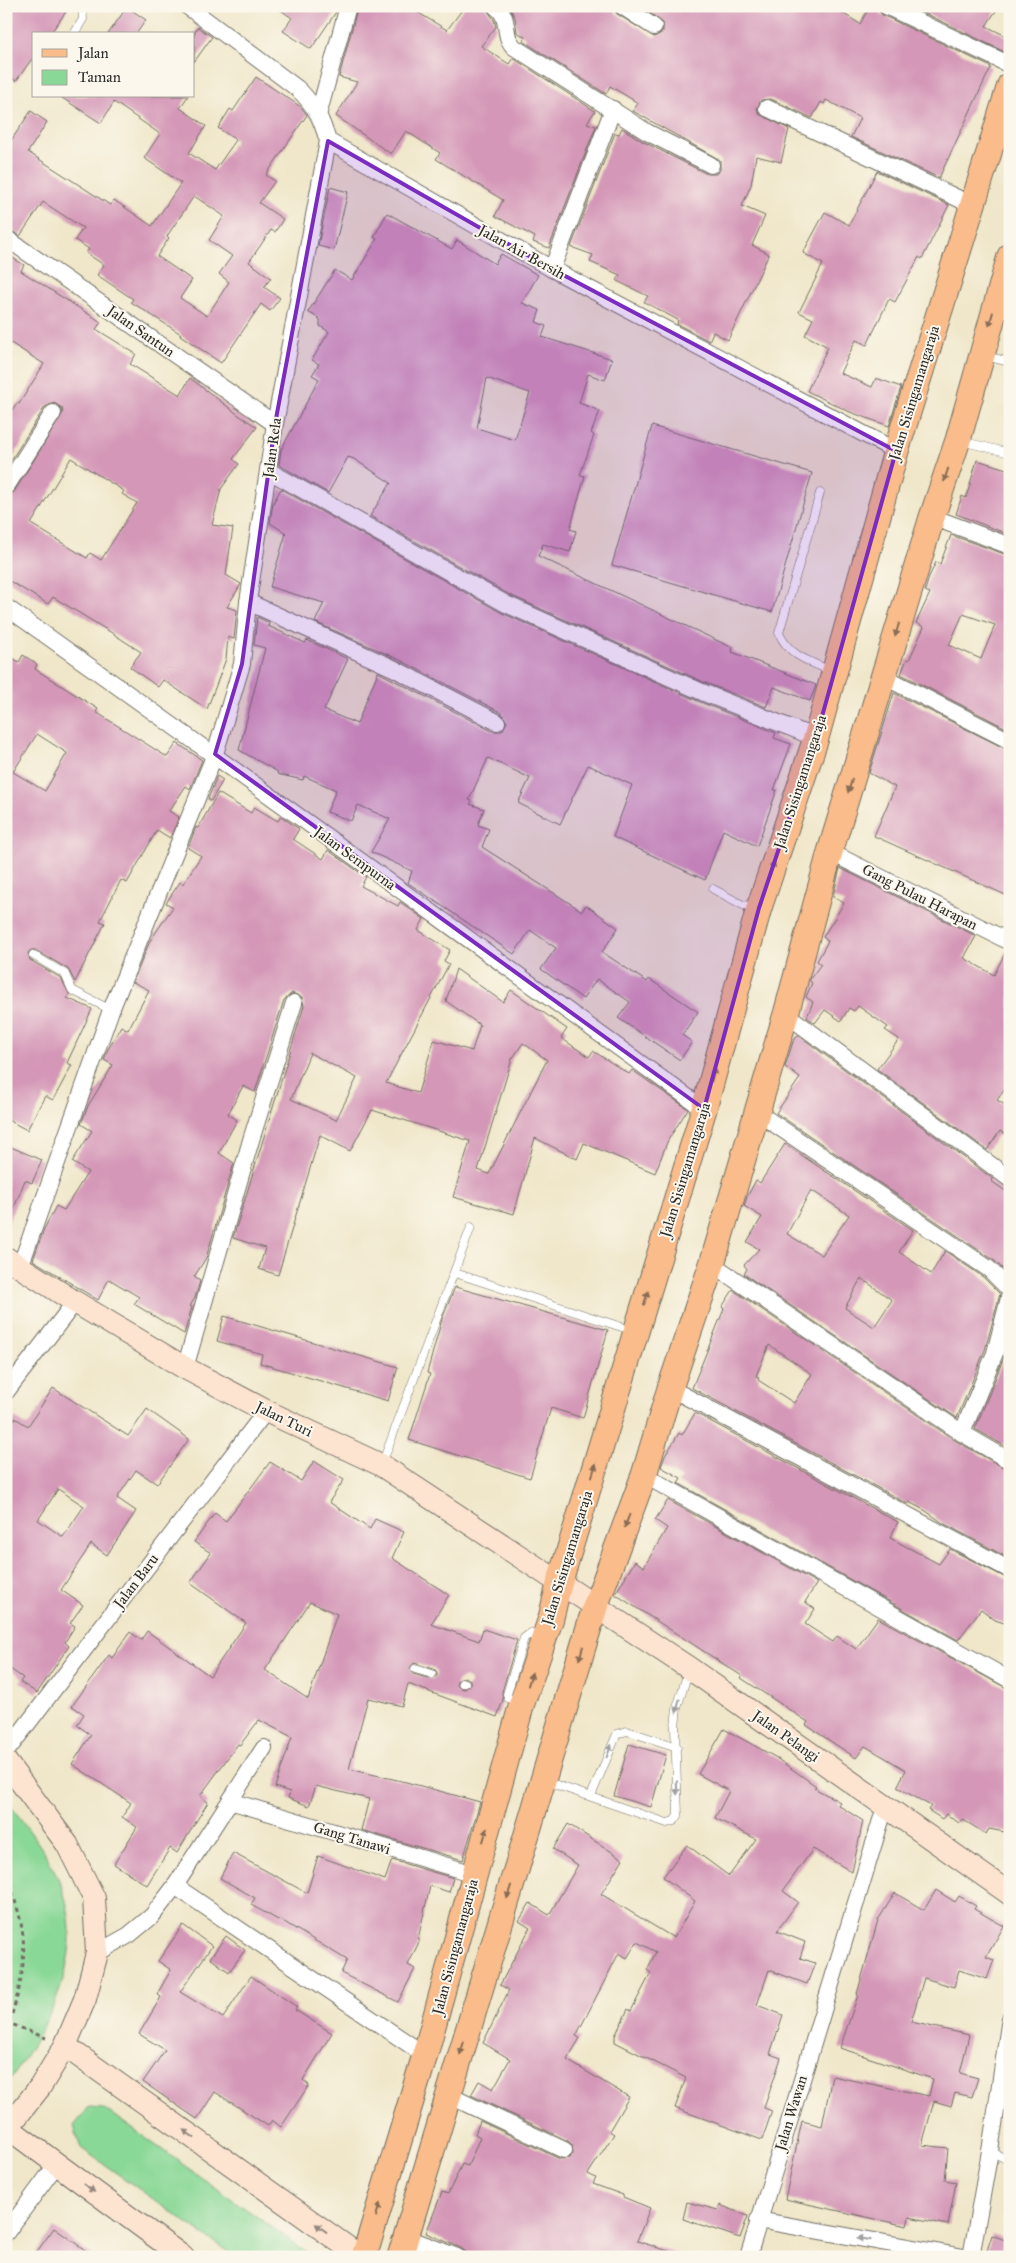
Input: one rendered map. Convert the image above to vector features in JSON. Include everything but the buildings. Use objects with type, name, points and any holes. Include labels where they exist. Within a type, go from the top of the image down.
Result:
[{"type":"main road","name":"Jalan Sisingamangaraja","points":[[363,2257],[426,2055],[474,1874],[511,1697],[540,1647],[551,1618],[559,1584],[704,1108],[759,908],[816,738],[896,451],[1010,85]]},
{"type":"main road","points":[[402,2247],[596,1606],[644,1475],[670,1388],[712,1264],[786,1014],[830,852],[932,518],[958,440],[1010,256]]},
{"type":"main road","name":"Jalan Turi","points":[[13,1262],[75,1302],[185,1368],[266,1411],[381,1465],[559,1584]]},
{"type":"main road","name":"Jalan Pelangi","points":[[559,1584],[690,1668],[1010,1894]]},
{"type":"main road","points":[[6,1762],[67,1844],[94,1898],[97,1953],[85,1999],[65,2046],[40,2087],[7,2129],[183,2257]]},
{"type":"main road","points":[[65,2046],[363,2257]]},
{"type":"street","points":[[187,6],[298,89],[319,112],[328,142]]},
{"type":"street","points":[[319,112],[348,6]]},
{"type":"street","points":[[495,6],[504,16],[507,37],[514,47],[647,132],[712,165]]},
{"type":"street","points":[[622,6],[654,27]]},
{"type":"street","points":[[886,6],[1010,65]]},
{"type":"street","points":[[767,108],[972,205]]},
{"type":"street","points":[[552,269],[613,109]]},
{"type":"street","name":"Jalan Air Bersih","points":[[328,142],[552,269],[896,451]]},
{"type":"street","name":"Jalan Rela","points":[[13,1262],[111,1010],[215,754],[242,664],[248,602],[275,424],[328,142]]},
{"type":"street","name":"Jalan Santun","points":[[6,238],[275,424]]},
{"type":"street","points":[[6,487],[53,413]]},
{"type":"street","points":[[269,471],[506,604],[702,692],[816,738]]},
{"type":"street","points":[[932,518],[1010,546]]},
{"type":"street","points":[[248,602],[393,668],[497,722]]},
{"type":"street","name":"Jalan Sempurna","points":[[6,607],[215,754],[367,867],[704,1108]]},
{"type":"street","points":[[883,676],[1010,740]]},
{"type":"street","name":"Gang Pulau Harapan","points":[[830,852],[1010,942]]},
{"type":"street","points":[[185,1368],[251,1140],[294,1003]]},
{"type":"street","points":[[786,1014],[1010,1179]]},
{"type":"street","points":[[756,1111],[989,1269],[1010,1290]]},
{"type":"street","points":[[712,1264],[962,1433],[1010,1461]]},
{"type":"street","points":[[962,1433],[995,1353],[1010,1294]]},
{"type":"street","points":[[6,1392],[75,1302]]},
{"type":"street","points":[[670,1388],[1010,1570]]},
{"type":"street","name":"Jalan Baru","points":[[6,1752],[266,1411]]},
{"type":"street","points":[[644,1475],[1010,1680]]},
{"type":"street","points":[[97,1953],[129,1936],[152,1916],[175,1886],[264,1748]]},
{"type":"street","name":"Gang Tanawi","points":[[230,1801],[474,1874]]},
{"type":"street","name":"Jalan Wawan","points":[[748,2257],[886,1806]]},
{"type":"street","points":[[175,1886],[426,2055]]},
{"type":"street","points":[[971,2257],[990,2151],[1010,2018]]},
{"type":"street","points":[[448,2095],[564,2150]]},
{"type":"street","points":[[6,2233],[56,2164]]},
{"type":"street","points":[[758,2220],[964,2257]]},
{"type":"street","points":[[402,2247],[457,2257]]},
{"type":"lane","points":[[75,32],[83,19],[82,6]]},
{"type":"lane","points":[[981,354],[1010,362]]},
{"type":"lane","points":[[958,440],[1010,453]]},
{"type":"lane","points":[[820,493],[778,633],[784,646],[799,656],[834,672]]},
{"type":"lane","points":[[713,889],[743,905],[759,908]]},
{"type":"lane","points":[[32,956],[65,974],[72,990],[111,1010]]},
{"type":"lane","points":[[381,1465],[471,1227]]},
{"type":"lane","points":[[455,1273],[636,1332]]},
{"type":"lane","points":[[542,1780],[667,1823],[674,1820],[678,1816],[675,1726],[677,1708],[690,1668]]},
{"type":"lane","points":[[415,1670],[432,1674]]},
{"type":"lane","points":[[591,1796],[617,1734],[627,1731],[677,1747]]},
{"type":"lane","points":[[990,2151],[1010,2161]]},
{"type":"path","points":[[6,1878],[21,1921],[25,1960],[19,1992],[8,2022],[65,2046]]},
{"type":"path","points":[[6,1930],[10,1945],[6,1974]]},
{"type":"highlighted area","points":[[328,141],[552,269],[896,451],[816,738],[759,908],[704,1109],[215,754],[242,664],[275,424]]},
{"type":"green space","points":[[6,1800],[41,1848],[56,1874],[66,1901],[70,1927],[69,1952],[64,1976],[56,1999],[46,2022],[6,2086]]},
{"type":"green space","points":[[89,2107],[103,2108],[314,2257],[235,2257],[81,2148],[74,2126]]}]
